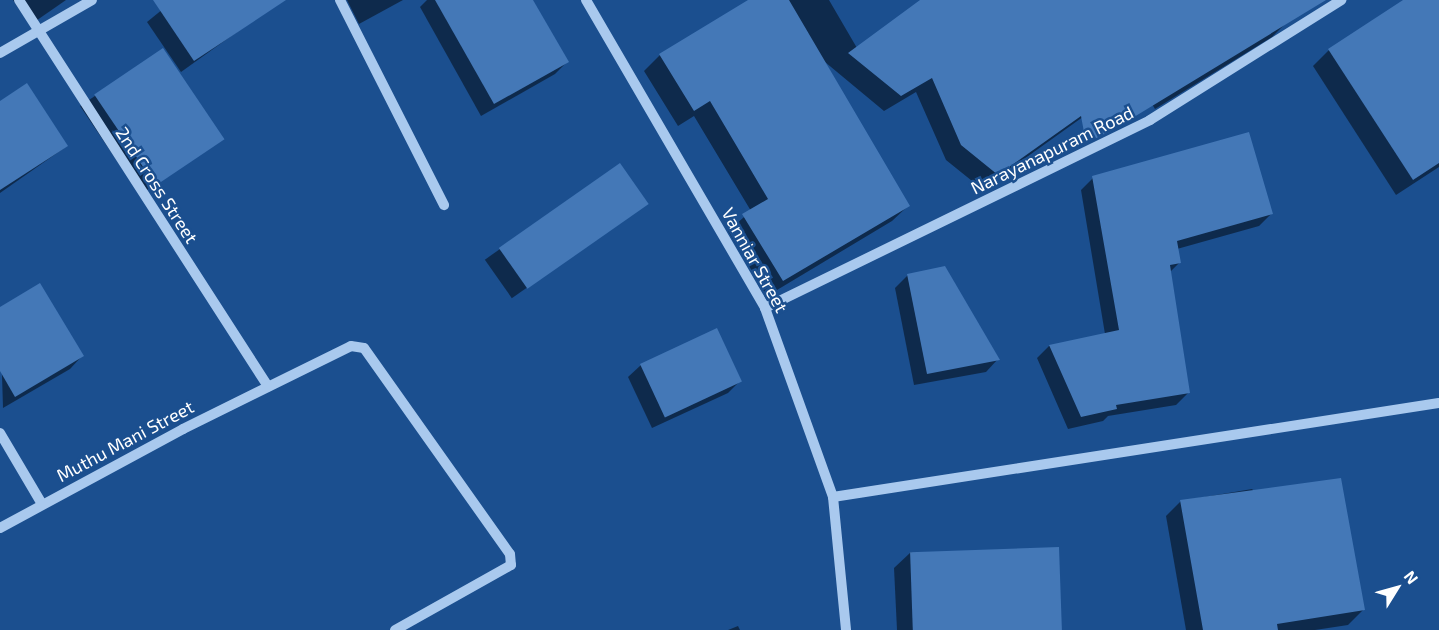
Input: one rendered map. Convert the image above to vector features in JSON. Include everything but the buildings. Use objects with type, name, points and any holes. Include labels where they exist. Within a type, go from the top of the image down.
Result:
[{"type":"street","name":"2nd Cross Street","points":[[19,0],[268,387]]},
{"type":"street","points":[[0,53],[92,0]]},
{"type":"street","points":[[340,0],[444,205]]},
{"type":"street","name":"Vanniar Street","points":[[586,0],[765,308],[833,497],[846,630]]},
{"type":"street","name":"Narayanapuram Road","points":[[765,308],[1150,120],[1341,0]]},
{"type":"street","name":"Muthu Mani Street","points":[[0,528],[268,387],[351,346],[364,348],[510,554],[511,566],[395,630]]},
{"type":"street","points":[[833,497],[1439,403]]},
{"type":"street","points":[[0,433],[42,504]]}]
